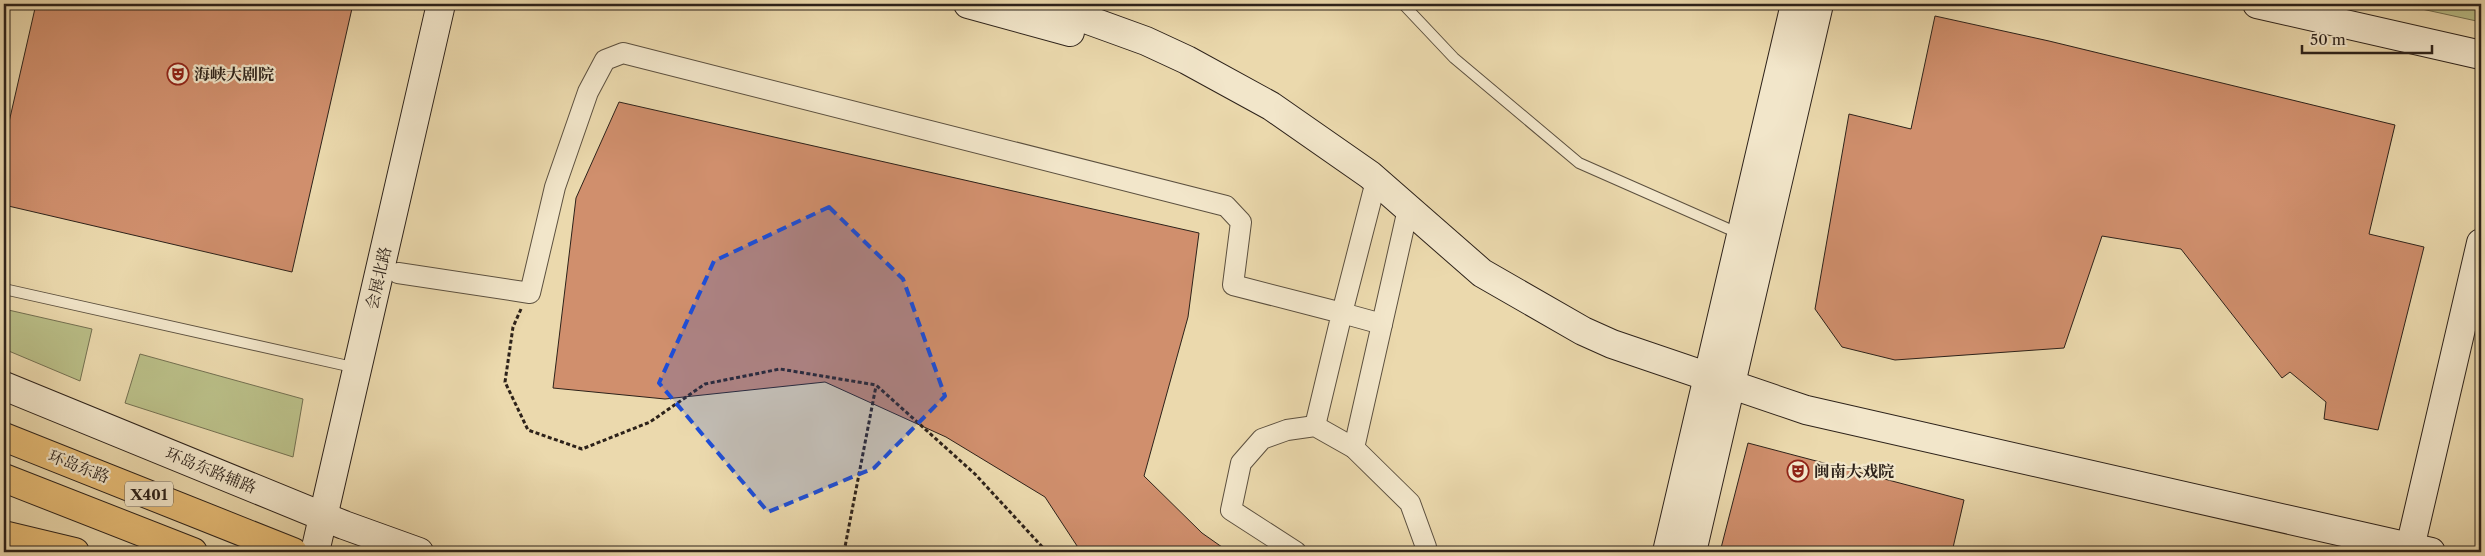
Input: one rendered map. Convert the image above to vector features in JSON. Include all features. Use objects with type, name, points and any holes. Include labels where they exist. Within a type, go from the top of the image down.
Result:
[{"type":"main road","name":"会展北路","points":[[333,552],[332,519],[357,368],[442,4]]},
{"type":"main road","name":"会展北路","points":[[315,552],[332,519],[398,273],[460,4]]},
{"type":"main road","points":[[968,4],[1061,29],[1139,58],[1179,77],[1262,122],[1374,191]]},
{"type":"main road","points":[[1044,4],[1104,24],[1187,60],[1271,106],[1406,219],[1482,273],[1547,311],[1612,344],[1801,428],[2346,552]]},
{"type":"main road","points":[[1692,552],[1741,234],[1795,4]]},
{"type":"main road","points":[[1667,552],[1717,390],[1819,4]]},
{"type":"main road","points":[[2257,4],[2481,55]]},
{"type":"main road","points":[[1717,390],[2417,551],[2481,243]]},
{"type":"main road","name":"环岛东路辅路","points":[[4,386],[332,519],[419,552]]},
{"type":"main road","name":"环岛东路","points":[[4,437],[281,550]]},
{"type":"main road","name":"X401","points":[[4,478],[194,552]]},
{"type":"main road","points":[[4,536],[42,552]]},
{"type":"main road","points":[[4,536],[75,552]]},
{"type":"street","points":[[398,273],[530,294],[555,187],[588,92],[605,60],[623,53],[1226,206],[1241,222],[1233,285],[1382,324]]},
{"type":"street","points":[[1314,426],[1374,191]]},
{"type":"street","points":[[1354,448],[1406,219]]},
{"type":"street","points":[[1296,552],[1230,510],[1240,463],[1262,439],[1287,430],[1314,426],[1354,448],[1410,503],[1426,547],[1424,552]]},
{"type":"lane","points":[[1403,4],[1454,58],[1579,163],[1741,234]]},
{"type":"lane","points":[[4,289],[357,368]]},
{"type":"path","points":[[530,294],[512,326],[505,382],[528,430],[582,449],[650,422],[705,384],[780,369],[876,385],[975,474],[1047,552]]},
{"type":"path","points":[[844,552],[876,385]]},
{"type":"highlighted area","points":[[829,207],[903,279],[945,396],[874,468],[768,512],[659,383],[714,261]]},
{"type":"green space","points":[[2399,4],[2481,4],[2481,22]]},
{"type":"green space","points":[[4,309],[92,329],[80,381],[4,349]]},
{"type":"green space","points":[[140,354],[303,399],[293,457],[125,403]]},
{"type":"building","name":"海峡大剧院","points":[[36,4],[353,4],[292,272],[4,205],[4,144]]},
{"type":"building","points":[[1935,16],[2049,41],[2395,125],[2369,234],[2424,247],[2378,430],[2324,419],[2326,402],[2290,372],[2282,378],[2181,249],[2102,236],[2064,348],[1895,360],[1842,347],[1815,309],[1849,114],[1911,129]]},
{"type":"building","points":[[619,102],[1199,233],[1188,317],[1144,476],[1202,533],[1229,552],[1081,552],[1045,497],[946,437],[825,382],[665,399],[553,388],[576,198]]},
{"type":"building","name":"闽南大戏院","points":[[1748,443],[1964,500],[1952,552],[1720,552]]},
{"type":"place","name":"海峡大剧院","points":[[178,74]]},
{"type":"place","name":"闽南大戏院","points":[[1798,471]]}]
